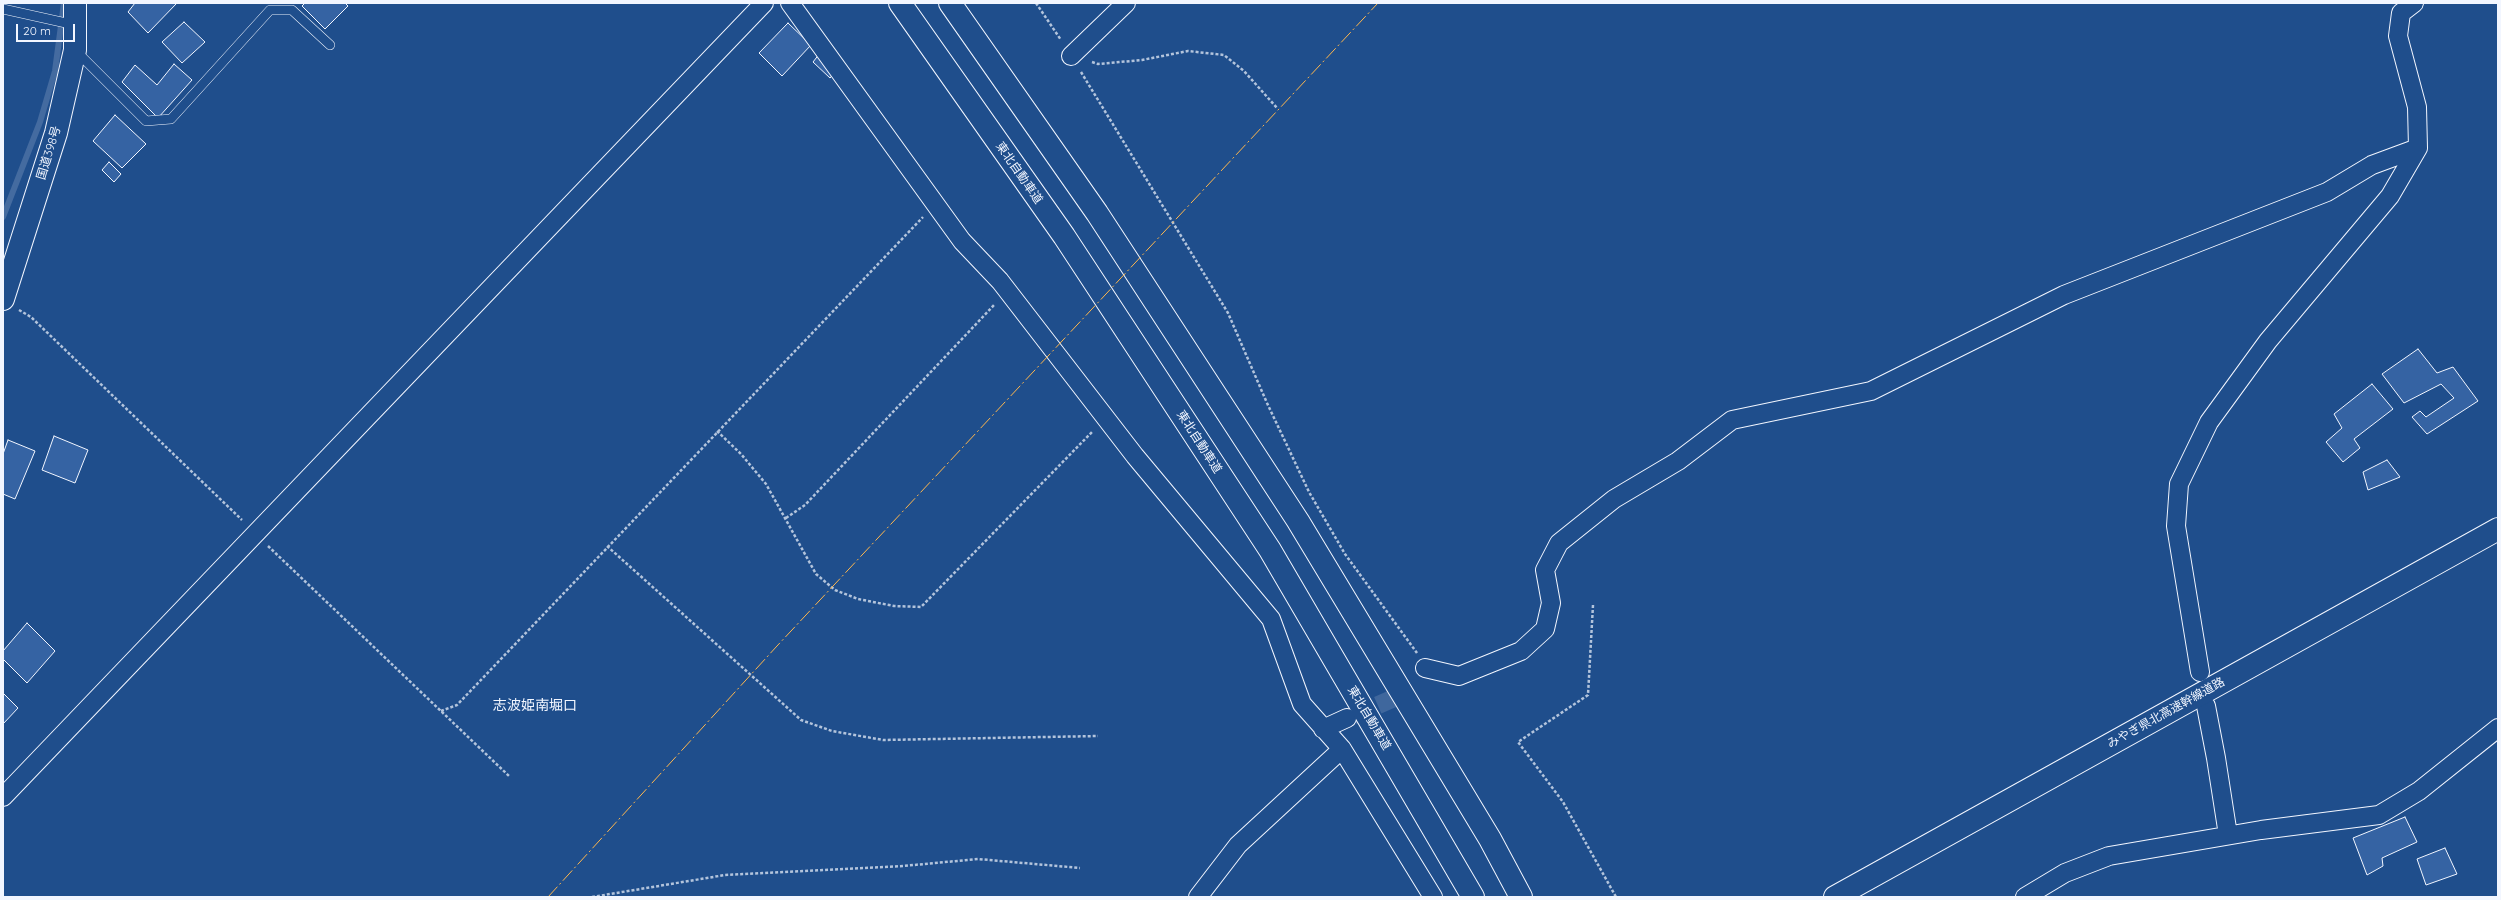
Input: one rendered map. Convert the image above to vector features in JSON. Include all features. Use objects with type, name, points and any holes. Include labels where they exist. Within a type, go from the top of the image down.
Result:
[{"type":"main road","name":"国道398号","points":[[3,299],[56,133],[75,50],[75,3]]},
{"type":"main road","name":"東北自動車道","points":[[900,3],[1064,236],[1270,550],[1473,897]]},
{"type":"main road","points":[[950,3],[1097,213],[1298,521],[1486,833],[1521,897]]},
{"type":"main road","name":"みやぎ県北高速幹線道路","points":[[1835,897],[2498,529]]},
{"type":"street","points":[[3,797],[764,3]]},
{"type":"street","points":[[790,3],[962,241],[1007,290],[1135,456],[1271,619],[1302,704],[1342,749],[1433,897]]},
{"type":"street","points":[[1071,56],[1126,3]]},
{"type":"street","points":[[2200,672],[2176,526],[2179,484],[2209,422],[2268,341],[2390,196],[2418,148],[2417,107],[2398,36],[2401,14],[2414,3]]},
{"type":"street","points":[[1425,668],[1459,676],[1521,651],[1545,629],[1552,603],[1545,570],[1559,543],[1614,499],[1678,461],[1732,420],[1871,391],[2064,295],[2327,192],[2372,165],[2418,148]]},
{"type":"street","points":[[2206,706],[2228,835]]},
{"type":"street","points":[[1323,729],[1346,718]]},
{"type":"street","points":[[2026,897],[2065,873],[2109,856],[2228,835],[2379,815],[2419,791],[2498,728]]},
{"type":"street","points":[[1198,897],[1238,845],[1342,749]]},
{"type":"lane","points":[[3,9],[74,25]]},
{"type":"lane","points":[[75,50],[146,121],[171,119],[270,10],[292,10],[330,45]]},
{"type":"path","points":[[1036,3],[1071,56],[1228,313],[1267,403],[1320,510],[1345,554],[1417,652],[1425,668]]},
{"type":"path","points":[[1071,56],[1098,64],[1142,60],[1188,52],[1224,55],[1244,71],[1276,108]]},
{"type":"path","points":[[441,711],[457,704],[936,204]]},
{"type":"path","points":[[786,518],[805,505],[1007,290]]},
{"type":"path","points":[[717,432],[741,454],[766,484],[816,574],[835,590],[872,602],[894,606],[921,607],[1106,418]]},
{"type":"path","points":[[607,546],[801,720],[832,731],[883,740],[1098,736]]},
{"type":"path","points":[[1593,605],[1588,695],[1518,742],[1563,802],[1616,897]]},
{"type":"path","points":[[592,897],[725,875],[903,866],[978,859],[1080,868]]},
{"type":"building","points":[[135,3],[177,3],[148,33],[128,12]]},
{"type":"building","points":[[305,3],[345,3],[348,6],[325,29],[302,6]]},
{"type":"building","points":[[184,22],[205,42],[182,63],[162,42]]},
{"type":"building","points":[[788,23],[811,45],[782,76],[759,53]]},
{"type":"building","points":[[820,53],[837,70],[830,78],[813,62]]},
{"type":"building","points":[[174,64],[192,80],[158,118],[122,82],[135,65],[157,85]]},
{"type":"building","points":[[115,115],[146,144],[122,168],[93,141]]},
{"type":"building","points":[[109,162],[121,174],[114,182],[102,170]]},
{"type":"building","points":[[2418,349],[2437,373],[2453,367],[2478,401],[2427,434],[2412,417],[2420,411],[2426,417],[2454,398],[2441,384],[2404,403],[2382,374]]},
{"type":"building","points":[[2372,384],[2393,409],[2354,439],[2360,448],[2343,462],[2326,442],[2342,428],[2334,414]]},
{"type":"building","points":[[54,436],[88,450],[75,483],[42,470]]},
{"type":"building","points":[[8,440],[35,451],[15,499],[3,494],[3,454]]},
{"type":"building","points":[[2387,460],[2400,477],[2368,490],[2363,472]]},
{"type":"building","points":[[27,623],[55,651],[27,683],[3,659],[3,651]]},
{"type":"building","points":[[3,693],[18,708],[3,724]]},
{"type":"building","points":[[2405,817],[2417,842],[2382,858],[2383,866],[2367,875],[2353,838]]},
{"type":"building","points":[[2445,848],[2457,874],[2426,885],[2417,859]]},
{"type":"waterway","points":[[3,217],[40,122],[55,71],[64,3]]},
{"type":"tunnel","points":[[1353,716],[1410,691]]},
{"type":"power","points":[[548,897],[777,646],[1378,3]]},
{"type":"district","name":"志波姫南堀口","points":[[535,706]]}]
